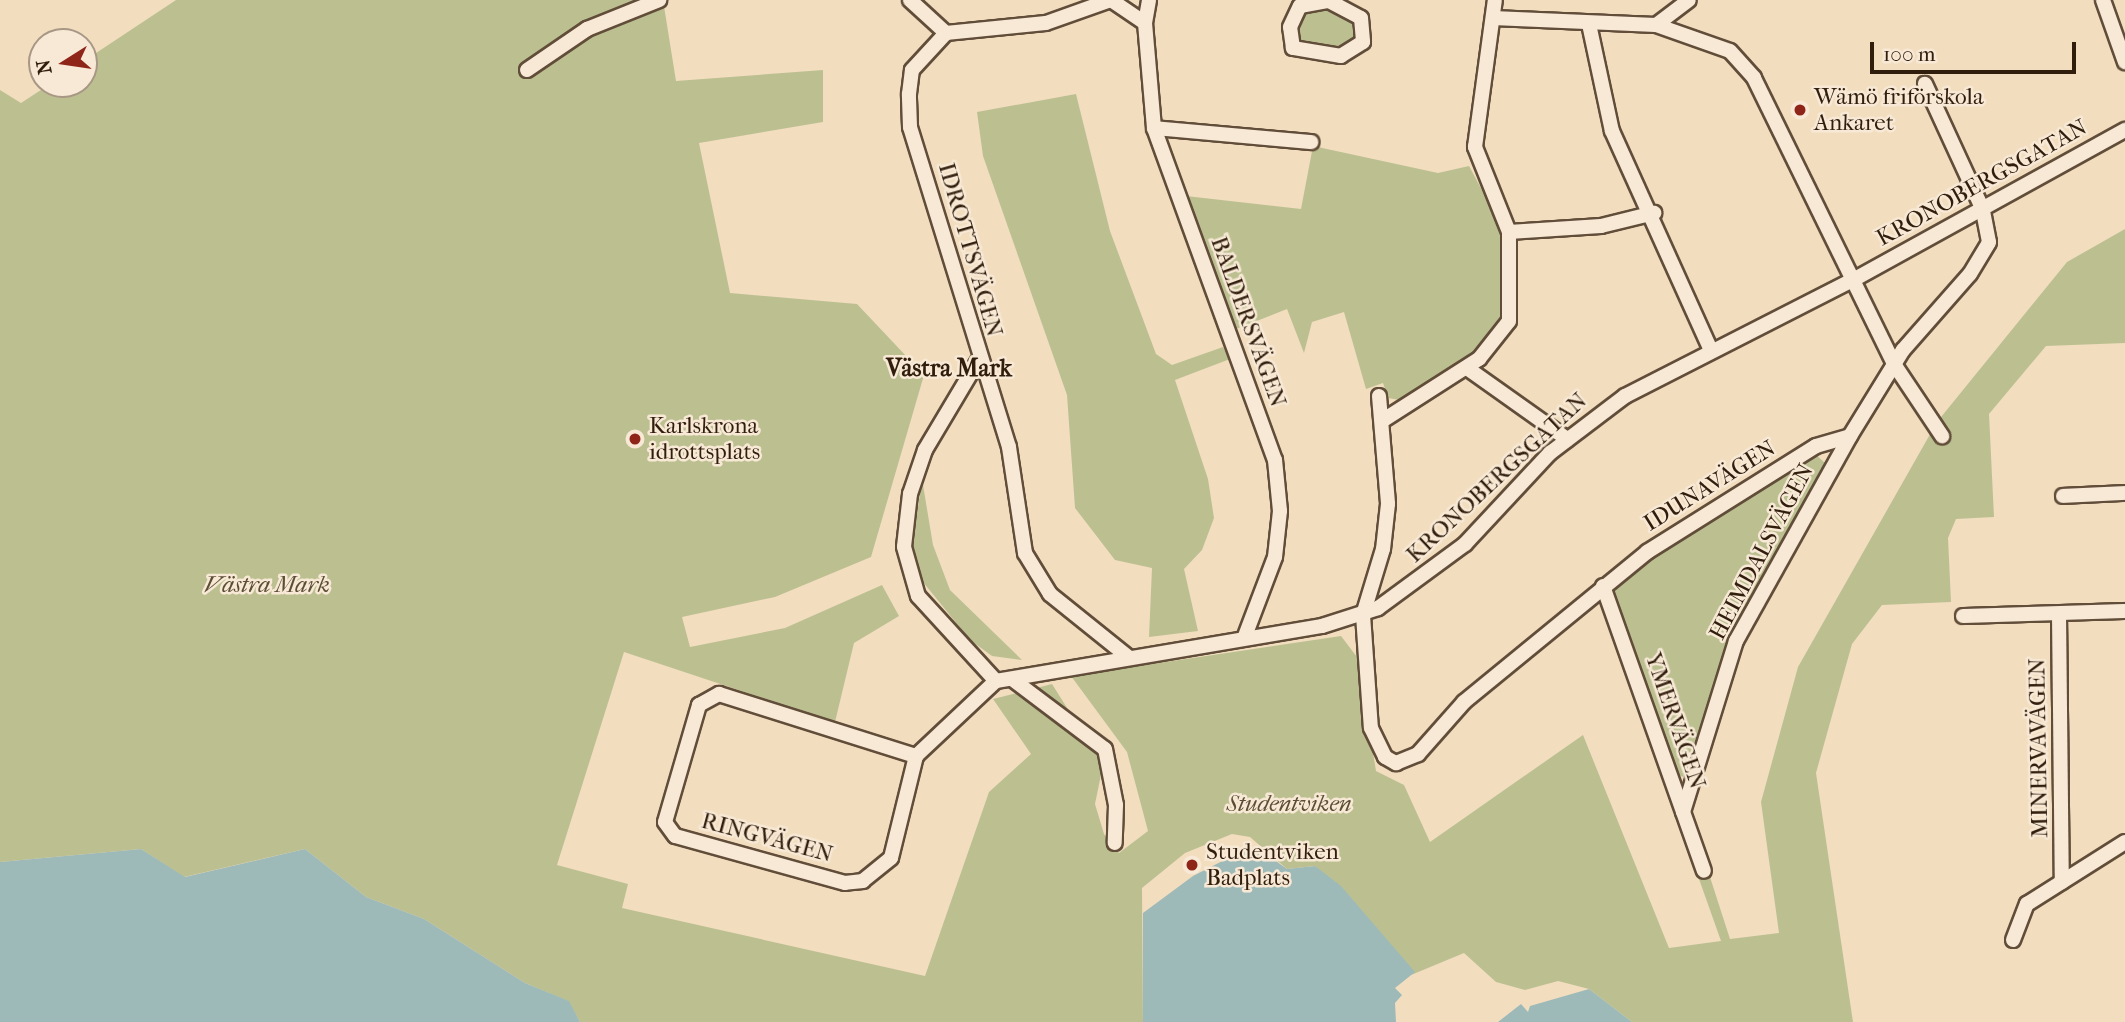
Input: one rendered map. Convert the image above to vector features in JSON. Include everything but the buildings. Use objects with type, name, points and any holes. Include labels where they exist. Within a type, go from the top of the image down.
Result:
[{"type":"street","points":[[527,70],[587,29],[659,0]]},
{"type":"street","points":[[910,0],[946,33],[1046,23],[1111,0],[1144,23]]},
{"type":"street","name":"BALDERSVÄGEN","points":[[1149,0],[1144,23],[1154,128],[1275,460],[1280,511],[1275,557],[1245,636]]},
{"type":"street","points":[[1329,0],[1361,18],[1363,42],[1341,57],[1293,48],[1290,27],[1300,6],[1329,0]]},
{"type":"street","points":[[1385,419],[1467,368],[1509,321],[1509,232],[1475,147],[1496,0]]},
{"type":"street","points":[[1656,25],[1689,0]]},
{"type":"street","points":[[2103,0],[2125,62]]},
{"type":"street","points":[[1493,18],[1656,25],[1730,51],[1754,78],[1894,364],[1942,436]]},
{"type":"street","points":[[1589,24],[1601,100],[1654,213],[1710,348]]},
{"type":"street","name":"IDROTTSVÄGEN","points":[[946,33],[912,70],[910,127],[978,361],[1009,447],[1025,553],[1050,594],[1127,656]]},
{"type":"street","points":[[1850,436],[1894,364],[1970,274],[1989,242],[1983,210],[1925,84]]},
{"type":"street","points":[[1154,128],[1311,142]]},
{"type":"street","name":"KRONOBERGSGATAN","points":[[1012,679],[1363,615],[1396,599],[1465,544],[1567,439],[1625,396],[1710,348],[1853,280],[2125,130]]},
{"type":"street","points":[[1509,232],[1601,226],[1654,213]]},
{"type":"street","points":[[978,361],[925,450],[910,494],[907,576],[938,621],[996,681]]},
{"type":"street","points":[[1467,368],[1567,439]]},
{"type":"street","points":[[1363,615],[1384,549],[1385,419],[1378,396]]},
{"type":"street","name":"IDUNAVÄGEN","points":[[1363,615],[1371,728],[1385,757],[1395,763],[1418,754],[1464,702],[1603,586],[1816,446],[1850,436]]},
{"type":"street","name":"HEIMDALSVÄGEN","points":[[1684,812],[1736,641],[1850,436]]},
{"type":"street","points":[[2063,496],[2125,493]]},
{"type":"street","name":"YMERVÄGEN","points":[[1603,586],[1704,871]]},
{"type":"street","points":[[1963,616],[2125,611]]},
{"type":"street","name":"MINERVAVÄGEN","points":[[2059,614],[2062,882]]},
{"type":"street","points":[[916,756],[996,681],[1012,679],[1105,749],[1116,805],[1115,843]]},
{"type":"street","name":"RINGVÄGEN","points":[[719,695],[916,756],[891,858],[863,881],[845,883],[675,836],[665,822],[699,705],[719,695]]},
{"type":"street","points":[[2013,940],[2027,904],[2125,842]]},
{"type":"green space","name":"Studentviken","points":[[176,0],[663,0],[676,81],[823,70],[823,122],[699,143],[730,293],[857,304],[924,375],[871,557],[775,597],[682,617],[690,647],[785,628],[882,585],[899,616],[854,643],[835,722],[624,652],[557,865],[628,884],[622,908],[925,976],[989,792],[1031,754],[993,699],[1052,684],[1103,765],[1095,804],[1104,834],[1119,853],[1148,831],[1127,752],[1071,676],[1341,636],[1357,657],[1376,771],[1404,785],[1430,842],[1583,735],[1669,948],[1721,941],[1699,879],[1709,874],[1730,939],[1779,933],[1761,802],[1798,667],[1937,422],[2067,262],[2125,229],[2125,343],[2046,346],[1989,414],[1994,517],[1956,519],[1948,538],[1951,602],[1882,605],[1852,644],[1816,773],[1853,1022],[1632,1022],[1589,989],[1558,981],[1525,990],[1496,982],[1464,953],[1411,975],[1315,866],[1287,869],[1250,837],[1232,834],[1185,853],[1142,888],[1143,1022],[580,1022],[568,1001],[525,983],[424,919],[366,897],[305,849],[184,877],[141,849],[0,862],[0,90],[21,103],[29,98],[98,98],[98,52]]},
{"type":"green space","points":[[1328,5],[1353,14],[1360,35],[1342,52],[1301,47],[1294,30],[1299,17]]},
{"type":"green space","points":[[1076,94],[1110,231],[1156,354],[1172,365],[1223,347],[1230,359],[1175,380],[1208,479],[1214,518],[1202,550],[1184,569],[1198,631],[1149,637],[1152,568],[1115,560],[1075,508],[1067,395],[983,156],[977,112]]},
{"type":"green space","points":[[1313,146],[1438,173],[1469,166],[1503,229],[1506,303],[1491,342],[1400,400],[1388,398],[1383,383],[1366,389],[1344,312],[1312,322],[1304,353],[1287,309],[1236,329],[1186,196],[1301,209]]},
{"type":"green space","points":[[1814,453],[1825,463],[1731,635],[1691,774],[1683,777],[1675,773],[1614,594],[1616,583]]},
{"type":"green space","points":[[922,479],[933,545],[950,590],[1022,660],[992,656],[970,640],[923,582],[912,550]]},
{"type":"water","points":[[141,849],[185,877],[305,849],[366,897],[424,919],[525,983],[569,1001],[580,1022],[0,1022],[0,862]]},
{"type":"water","points":[[1242,851],[1266,854],[1287,869],[1315,866],[1341,886],[1415,972],[1395,988],[1402,995],[1395,1003],[1396,1022],[1143,1022],[1143,913],[1193,876]]},
{"type":"water","points":[[1589,989],[1632,1022],[1498,1022],[1521,1004],[1528,1012],[1530,1006]]},
{"type":"place","name":"Wämö friförskola Ankaret","points":[[1800,110]]},
{"type":"place","name":"Karlskrona idrottsplats","points":[[635,439]]},
{"type":"place","name":"Studentviken Badplats","points":[[1192,865]]},
{"type":"district","name":"Västra Mark","points":[[949,369]]}]
